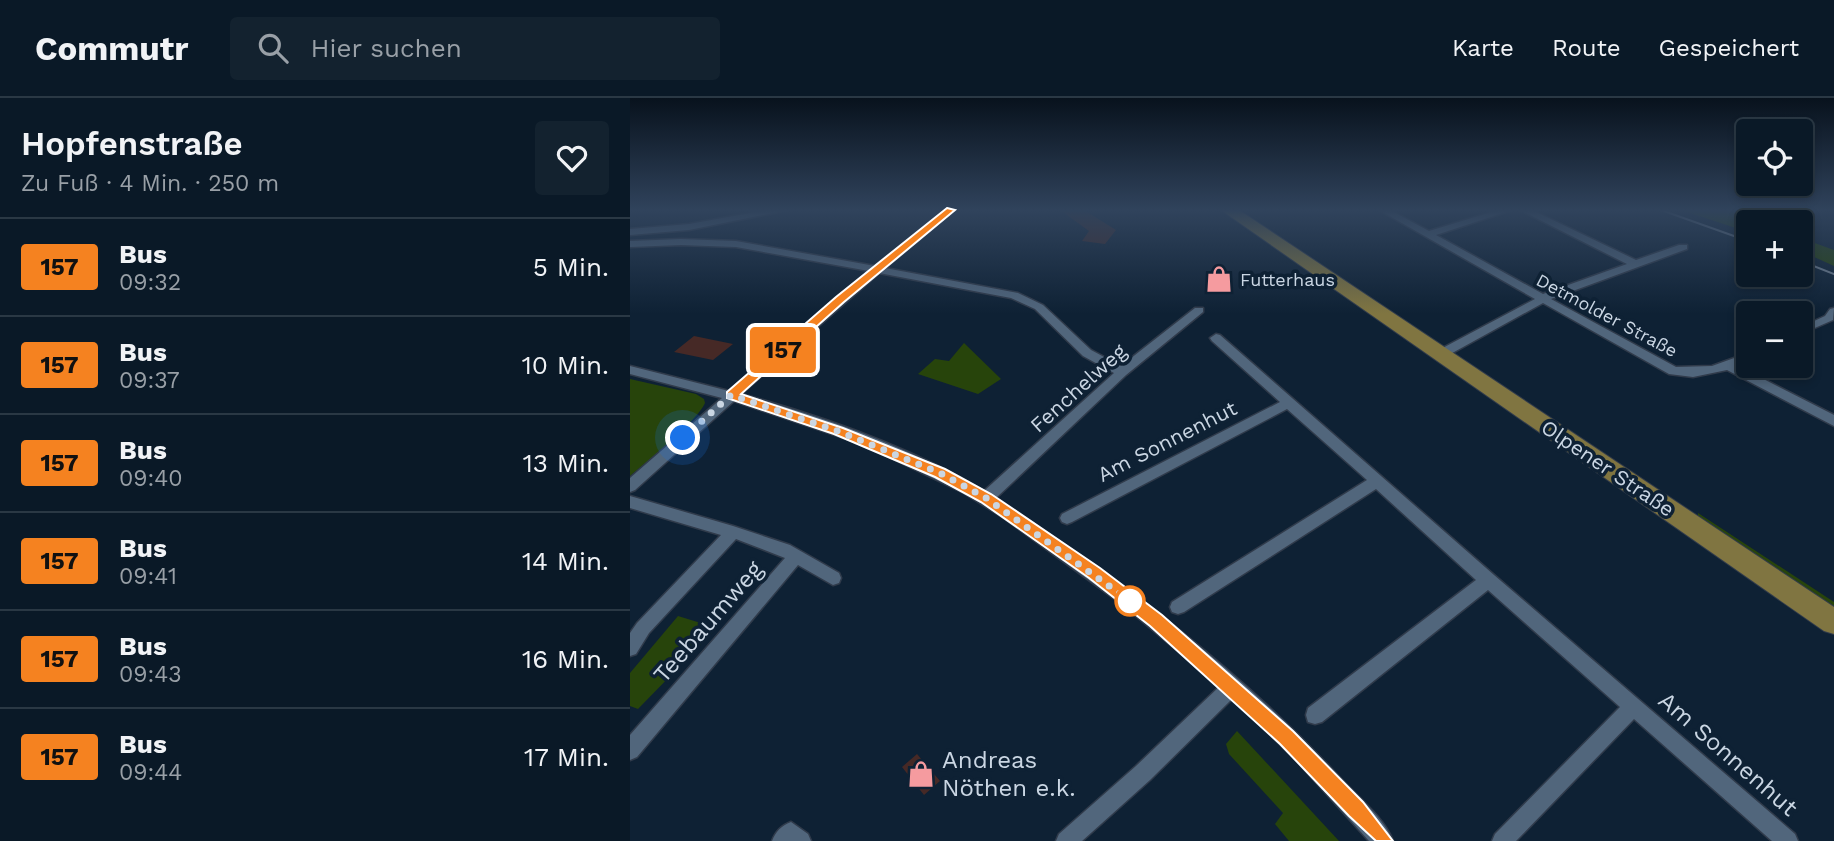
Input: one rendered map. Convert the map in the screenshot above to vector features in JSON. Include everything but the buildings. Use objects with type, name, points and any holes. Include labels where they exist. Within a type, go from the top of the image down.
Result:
[{"type":"main road","name":"Olpener Straße","points":[[1265,245],[1381,314],[1834,622]]},
{"type":"main road","name":"Olpener Straße","points":[[1274,245],[1317,277]]},
{"type":"street","points":[[740,245],[1014,295],[1045,311],[1087,353],[1122,372]]},
{"type":"street","points":[[630,486],[731,395],[908,245]]},
{"type":"street","name":"Detmolder Straße","points":[[1444,245],[1673,371],[1690,374],[1736,363]]},
{"type":"street","points":[[1596,245],[1636,264]]},
{"type":"street","points":[[1441,354],[1552,294],[1683,247]]},
{"type":"street","name":"Fenchelweg","points":[[986,498],[1122,372],[1199,310]]},
{"type":"street","points":[[1813,325],[1829,318],[1834,312]]},
{"type":"street","name":"Am Sonnenhut","points":[[1216,338],[1488,580],[1788,841]]},
{"type":"street","points":[[1729,366],[1834,421]]},
{"type":"street","points":[[630,370],[731,395],[838,431],[940,473],[986,498],[1094,573],[1156,621],[1286,738],[1356,809],[1383,841]]},
{"type":"street","name":"Am Sonnenhut","points":[[1067,518],[1288,403]]},
{"type":"street","points":[[1178,607],[1377,481]]},
{"type":"street","name":"Teebaumweg","points":[[630,502],[733,532],[795,557],[833,578]]},
{"type":"street","name":"Teebaumweg","points":[[630,648],[643,628],[733,532]]},
{"type":"street","name":"Teebaumweg","points":[[630,750],[795,557]]},
{"type":"street","points":[[1315,715],[1488,580]]},
{"type":"street","points":[[1066,841],[1143,773],[1232,687]]},
{"type":"street","name":"Am Sonnenhut","points":[[1502,841],[1634,706]]},
{"type":"street","points":[[782,841],[791,832],[801,841]]},
{"type":"green space","points":[[1813,245],[1834,250],[1834,266],[1813,256]]},
{"type":"green space","points":[[964,343],[1001,379],[978,394],[918,374],[935,359],[949,361]]},
{"type":"green space","points":[[630,379],[696,394],[704,399],[705,403],[682,430],[630,476]]},
{"type":"green space","points":[[1698,513],[1834,602],[1834,609],[1698,518]]},
{"type":"green space","points":[[678,616],[717,628],[638,709],[630,706],[630,673]]},
{"type":"green space","points":[[1237,731],[1339,841],[1289,841],[1275,824],[1283,813],[1229,754],[1226,744]]},
{"type":"tram line","points":[[1813,266],[1834,274]]},
{"type":"bus line","name":"157","points":[[908,245],[731,395],[838,431],[940,473],[986,498],[1094,573],[1156,621],[1286,738],[1356,809],[1383,841]]},
{"type":"place","name":"Futterhaus","points":[[1219,279]]},
{"type":"place","name":"Andreas Nöthen e.k.","points":[[921,774]]},
{"type":"route","points":[[683,438],[731,395],[838,431],[940,473],[986,498],[1130,601]]}]
